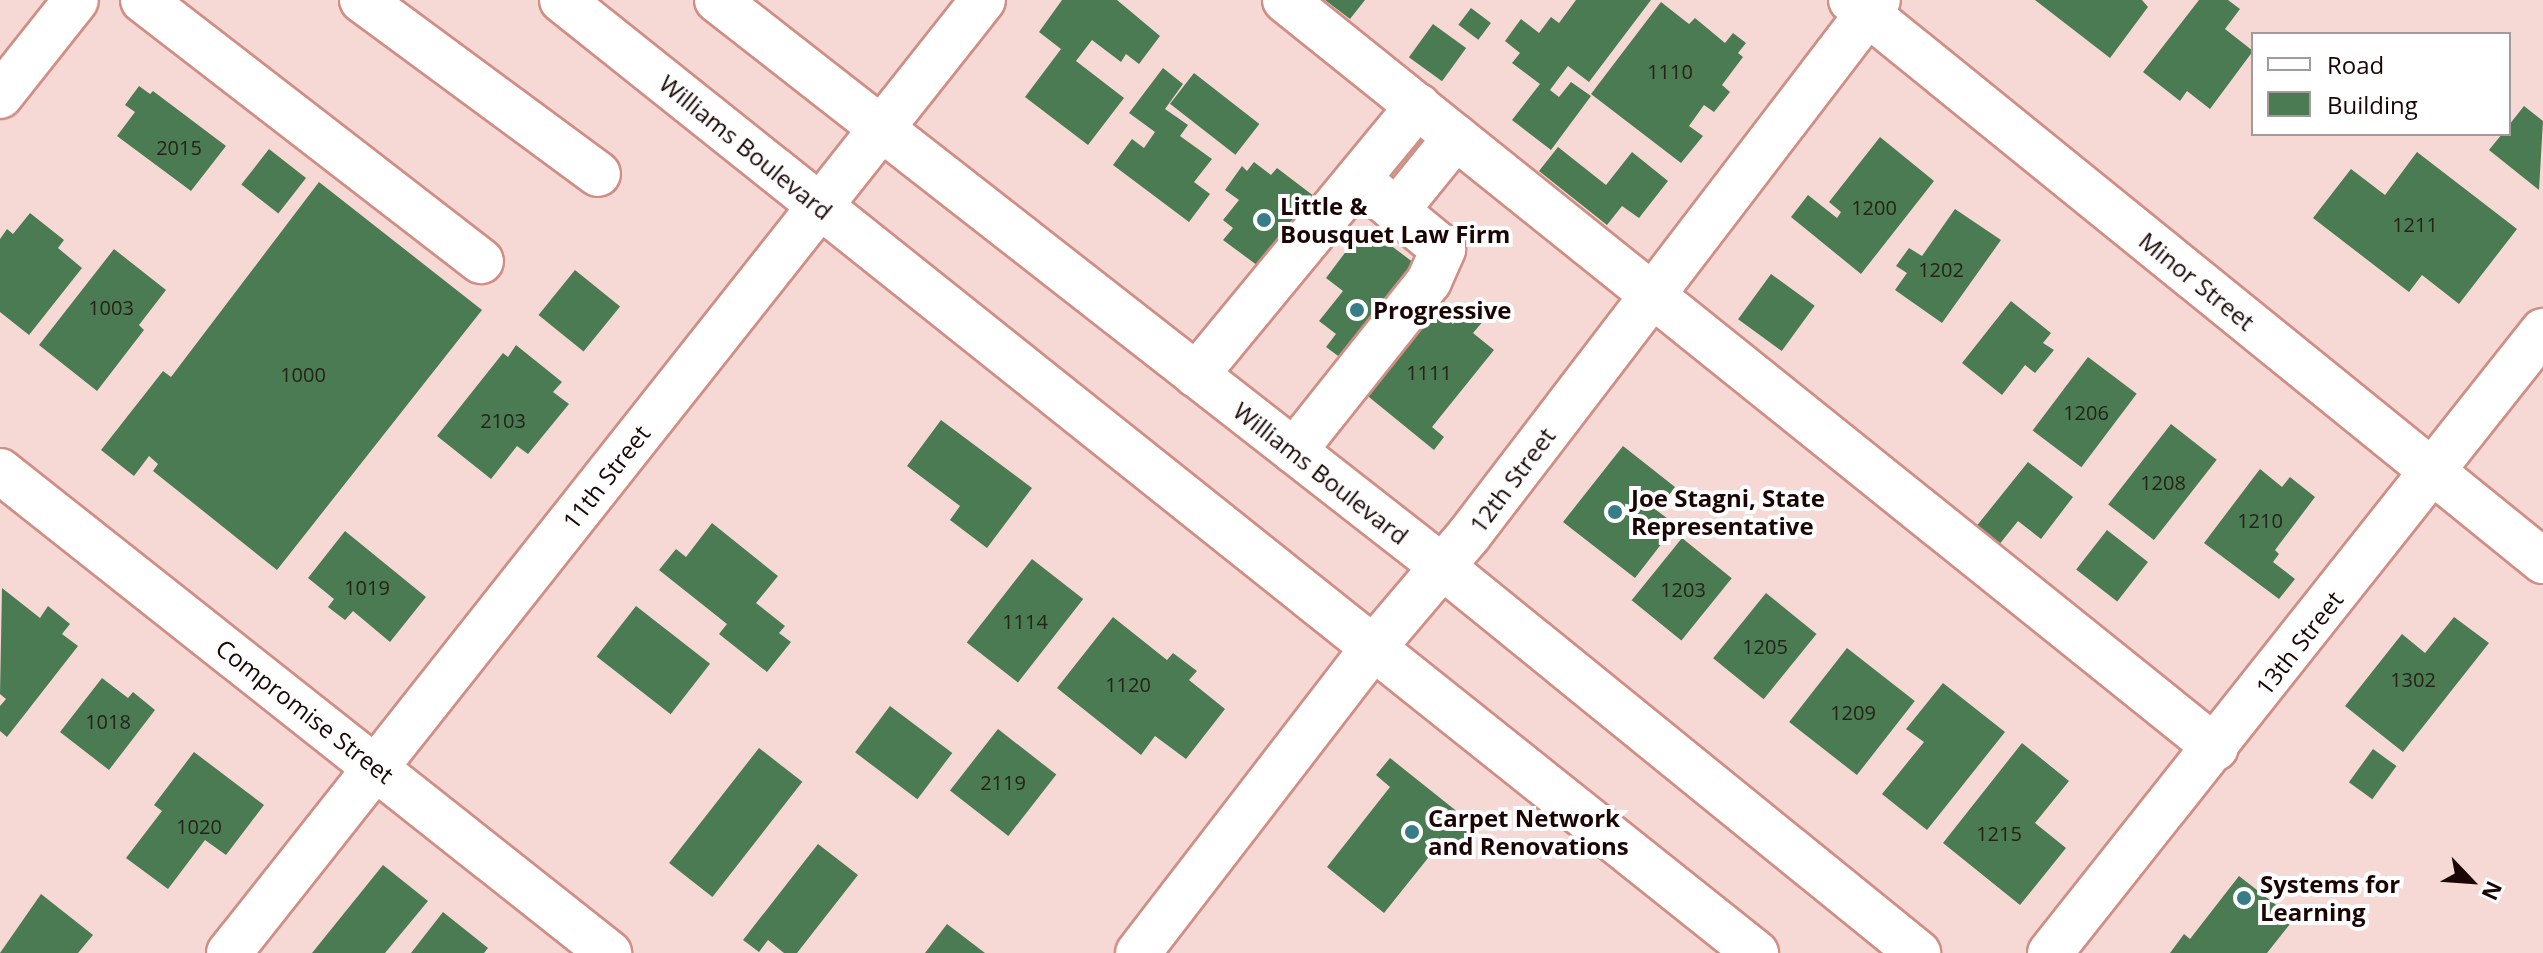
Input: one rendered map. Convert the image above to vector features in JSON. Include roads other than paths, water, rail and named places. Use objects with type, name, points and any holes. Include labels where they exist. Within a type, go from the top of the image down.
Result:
[{"type":"street","points":[[0,96],[76,0]]},
{"type":"street","points":[[143,0],[481,261]]},
{"type":"street","points":[[362,0],[598,174]]},
{"type":"street","name":"Williams Boulevard","points":[[562,0],[1756,953]]},
{"type":"street","name":"Williams Boulevard","points":[[717,0],[1444,568],[1918,953]]},
{"type":"street","name":"11th Street","points":[[229,953],[983,0]]},
{"type":"street","points":[[1285,0],[2216,748]]},
{"type":"street","name":"12th Street","points":[[1138,953],[1374,647],[1444,568],[1653,294],[1865,4]]},
{"type":"street","name":"Minor Street","points":[[1865,4],[2543,561]]},
{"type":"street","points":[[1196,375],[1418,106]]},
{"type":"street","points":[[1396,211],[1456,137]]},
{"type":"street","points":[[1294,451],[1429,281],[1443,249],[1358,179]]},
{"type":"street","name":"13th Street","points":[[2050,953],[2216,748],[2543,331]]},
{"type":"street","name":"Compromise Street","points":[[0,471],[609,953]]},
{"type":"place","name":"Little & Bousquet Law Firm","points":[[1264,220]]},
{"type":"place","name":"Progressive","points":[[1357,310]]},
{"type":"place","name":"Joe Stagni, State Representative","points":[[1615,512]]},
{"type":"place","name":"Carpet Network and Renovations","points":[[1412,832]]},
{"type":"place","name":"Systems for Learning","points":[[2244,898]]}]
